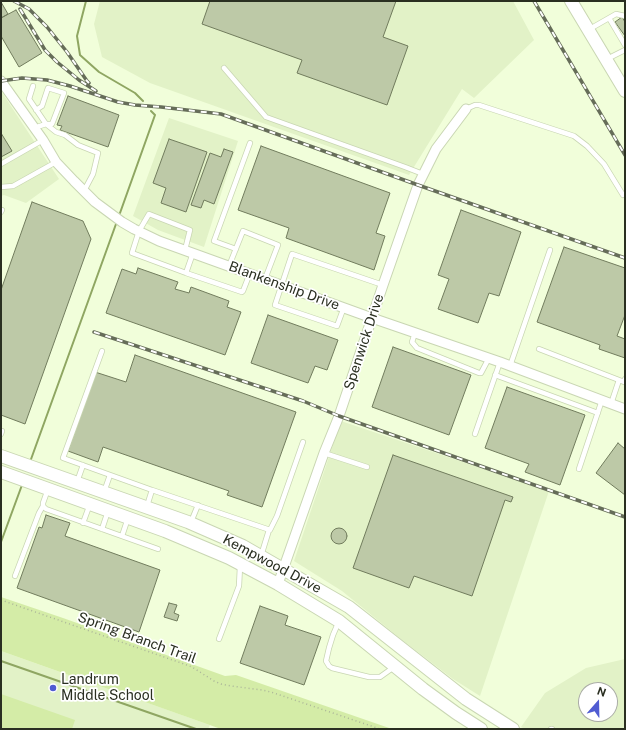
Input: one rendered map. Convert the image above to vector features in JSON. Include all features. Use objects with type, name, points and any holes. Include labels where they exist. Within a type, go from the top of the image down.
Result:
[{"type":"main road","points":[[571,1],[625,91]]},
{"type":"main road","name":"Kempwood Drive","points":[[1,456],[146,507],[243,546],[349,607],[466,699],[513,729]]},
{"type":"main road","name":"Kempwood Drive","points":[[1,472],[164,531],[229,558],[278,584],[339,621],[394,667],[434,697],[481,729]]},
{"type":"main road","points":[[141,523],[146,507]]},
{"type":"street","name":"Blankenship Drive","points":[[1,81],[43,140],[56,162],[96,202],[122,222],[139,231],[159,241],[372,318],[489,358],[625,409]]},
{"type":"street","name":"Spenwick Drive","points":[[278,584],[324,453],[339,416],[418,185],[436,149],[466,109]]},
{"type":"lane","points":[[588,30],[616,14],[625,16]]},
{"type":"lane","points":[[609,18],[625,45]]},
{"type":"lane","points":[[606,59],[625,50]]},
{"type":"lane","points":[[224,68],[266,117],[423,174]]},
{"type":"lane","points":[[33,86],[29,99],[46,124],[56,132],[65,135],[78,145],[98,153],[93,174],[84,191]]},
{"type":"lane","points":[[34,128],[46,124],[52,124],[64,93],[48,88],[42,106],[36,110]]},
{"type":"lane","points":[[466,109],[479,105],[574,136],[587,146],[604,164],[623,195]]},
{"type":"lane","points":[[1,164],[43,140]]},
{"type":"lane","points":[[236,248],[214,241],[250,143]]},
{"type":"lane","points":[[1,187],[13,186],[56,162]]},
{"type":"lane","points":[[186,273],[190,230],[149,214],[139,231],[132,252],[133,254],[186,273],[242,292],[250,273]]},
{"type":"lane","points":[[229,266],[243,231],[278,244],[265,279]]},
{"type":"lane","points":[[510,366],[550,250]]},
{"type":"lane","points":[[344,307],[337,326],[275,305],[292,254],[383,285]]},
{"type":"lane","points":[[415,333],[412,342],[417,348],[479,373],[481,373],[489,358]]},
{"type":"lane","points":[[539,349],[624,382],[625,378]]},
{"type":"lane","points":[[102,351],[63,458],[269,530]]},
{"type":"lane","points":[[474,434],[500,362]]},
{"type":"lane","points":[[495,375],[598,413]]},
{"type":"lane","points":[[611,404],[619,380]]},
{"type":"lane","points":[[579,469],[602,400]]},
{"type":"lane","points":[[261,556],[269,530],[277,516],[303,442]]},
{"type":"lane","points":[[324,453],[367,467]]},
{"type":"lane","points":[[77,483],[83,465]]},
{"type":"lane","points":[[104,492],[110,474]]},
{"type":"lane","points":[[15,576],[43,506],[48,489]]},
{"type":"lane","points":[[146,507],[152,490]]},
{"type":"lane","points":[[84,523],[90,504]]},
{"type":"lane","points":[[191,524],[198,505]]},
{"type":"lane","points":[[43,506],[46,509],[158,549]]},
{"type":"lane","points":[[102,529],[108,511]]},
{"type":"lane","points":[[122,536],[128,518]]},
{"type":"lane","points":[[220,639],[239,586],[240,564]]},
{"type":"lane","points":[[339,621],[333,635],[326,661],[329,666],[369,677],[380,677],[394,667]]},
{"type":"path","name":"Spring Branch Trail","points":[[1,600],[192,667],[221,684],[254,688],[271,692],[380,729]]},
{"type":"shaded area","points":[[100,1],[513,1],[534,40],[474,98],[462,89],[409,175],[150,83],[102,57],[94,24]]},
{"type":"shaded area","points":[[1,91],[59,179],[26,203],[4,195],[1,196]]},
{"type":"shaded area","points":[[169,118],[238,141],[204,247],[158,230],[133,216]]},
{"type":"shaded area","points":[[341,421],[549,491],[480,696],[453,679],[342,591],[294,561]]},
{"type":"shaded area","points":[[1,597],[225,676],[236,675],[392,729],[221,729],[1,651]]},
{"type":"shaded area","name":"Landrum Middle School","points":[[1,651],[210,725],[208,729],[1,729]]},
{"type":"shaded area","points":[[625,659],[625,729],[525,729],[521,727],[545,693],[586,668]]},
{"type":"shaded area","points":[[1,694],[75,720],[72,729],[1,729]]},
{"type":"building","points":[[210,1],[396,1],[383,37],[408,46],[387,105],[297,73],[302,60],[202,24]]},
{"type":"building","points":[[1,2],[8,14],[1,18]]},
{"type":"building","points":[[16,10],[42,53],[19,67],[1,36],[1,18]]},
{"type":"building","points":[[622,17],[625,22],[625,36],[615,22]]},
{"type":"building","points":[[68,96],[119,115],[108,147],[60,130],[62,126],[57,125]]},
{"type":"building","points":[[1,133],[12,151],[1,157]]},
{"type":"building","points":[[169,139],[207,152],[186,212],[161,203],[166,188],[153,183]]},
{"type":"building","points":[[261,146],[390,193],[376,233],[385,236],[374,270],[286,238],[289,228],[238,210]]},
{"type":"building","points":[[224,149],[233,152],[214,204],[204,200],[201,208],[191,205],[210,153],[221,157]]},
{"type":"building","points":[[32,202],[83,221],[91,239],[25,424],[1,415],[1,290]]},
{"type":"building","points":[[461,210],[521,232],[499,296],[489,293],[478,323],[438,309],[449,279],[438,275]]},
{"type":"building","points":[[564,247],[625,268],[625,315],[617,336],[625,339],[625,358],[599,349],[600,345],[537,322]]},
{"type":"building","points":[[138,268],[178,282],[175,289],[189,293],[191,287],[229,301],[227,307],[241,312],[225,355],[106,313],[122,269],[136,274]]},
{"type":"building","points":[[268,315],[338,340],[327,370],[315,366],[308,383],[251,363]]},
{"type":"building","points":[[393,347],[471,375],[449,435],[372,407]]},
{"type":"building","points":[[135,355],[296,412],[262,507],[227,495],[229,491],[103,447],[98,462],[68,451],[95,372],[126,382]]},
{"type":"building","points":[[507,387],[585,415],[560,485],[525,472],[529,464],[485,448]]},
{"type":"building","points":[[618,443],[625,449],[625,495],[596,473]]},
{"type":"building","points":[[393,455],[513,497],[511,502],[505,500],[472,596],[414,576],[409,588],[353,568]]},
{"type":"building","points":[[46,515],[70,523],[65,536],[160,570],[139,632],[17,588],[39,527],[42,528]]},
{"type":"building","points":[[339,528],[346,533],[347,536],[342,543],[339,544],[332,539],[331,536],[336,529]]},
{"type":"building","points":[[169,603],[177,605],[174,613],[179,615],[177,621],[164,617]]},
{"type":"building","points":[[260,606],[288,616],[285,625],[321,637],[304,685],[240,663]]},
{"type":"waterway","points":[[86,1],[77,36],[80,55],[99,72],[135,93],[143,101]]},
{"type":"waterway","points":[[120,213],[155,115],[151,111]]},
{"type":"waterway","points":[[30,462],[116,224]]},
{"type":"waterway","points":[[1,542],[22,485]]},
{"type":"waterway","points":[[1,661],[196,729]]},
{"type":"railway","points":[[14,1],[29,9],[47,27],[89,83]]},
{"type":"railway","points":[[534,1],[625,155]]},
{"type":"railway","points":[[20,9],[45,50],[79,80],[96,91]]},
{"type":"railway","points":[[1,81],[22,78],[47,80],[118,102],[221,114],[625,258]]},
{"type":"railway","points":[[94,332],[303,401],[339,416],[625,517]]},
{"type":"place","name":"Landrum Middle School","points":[[53,688]]}]
